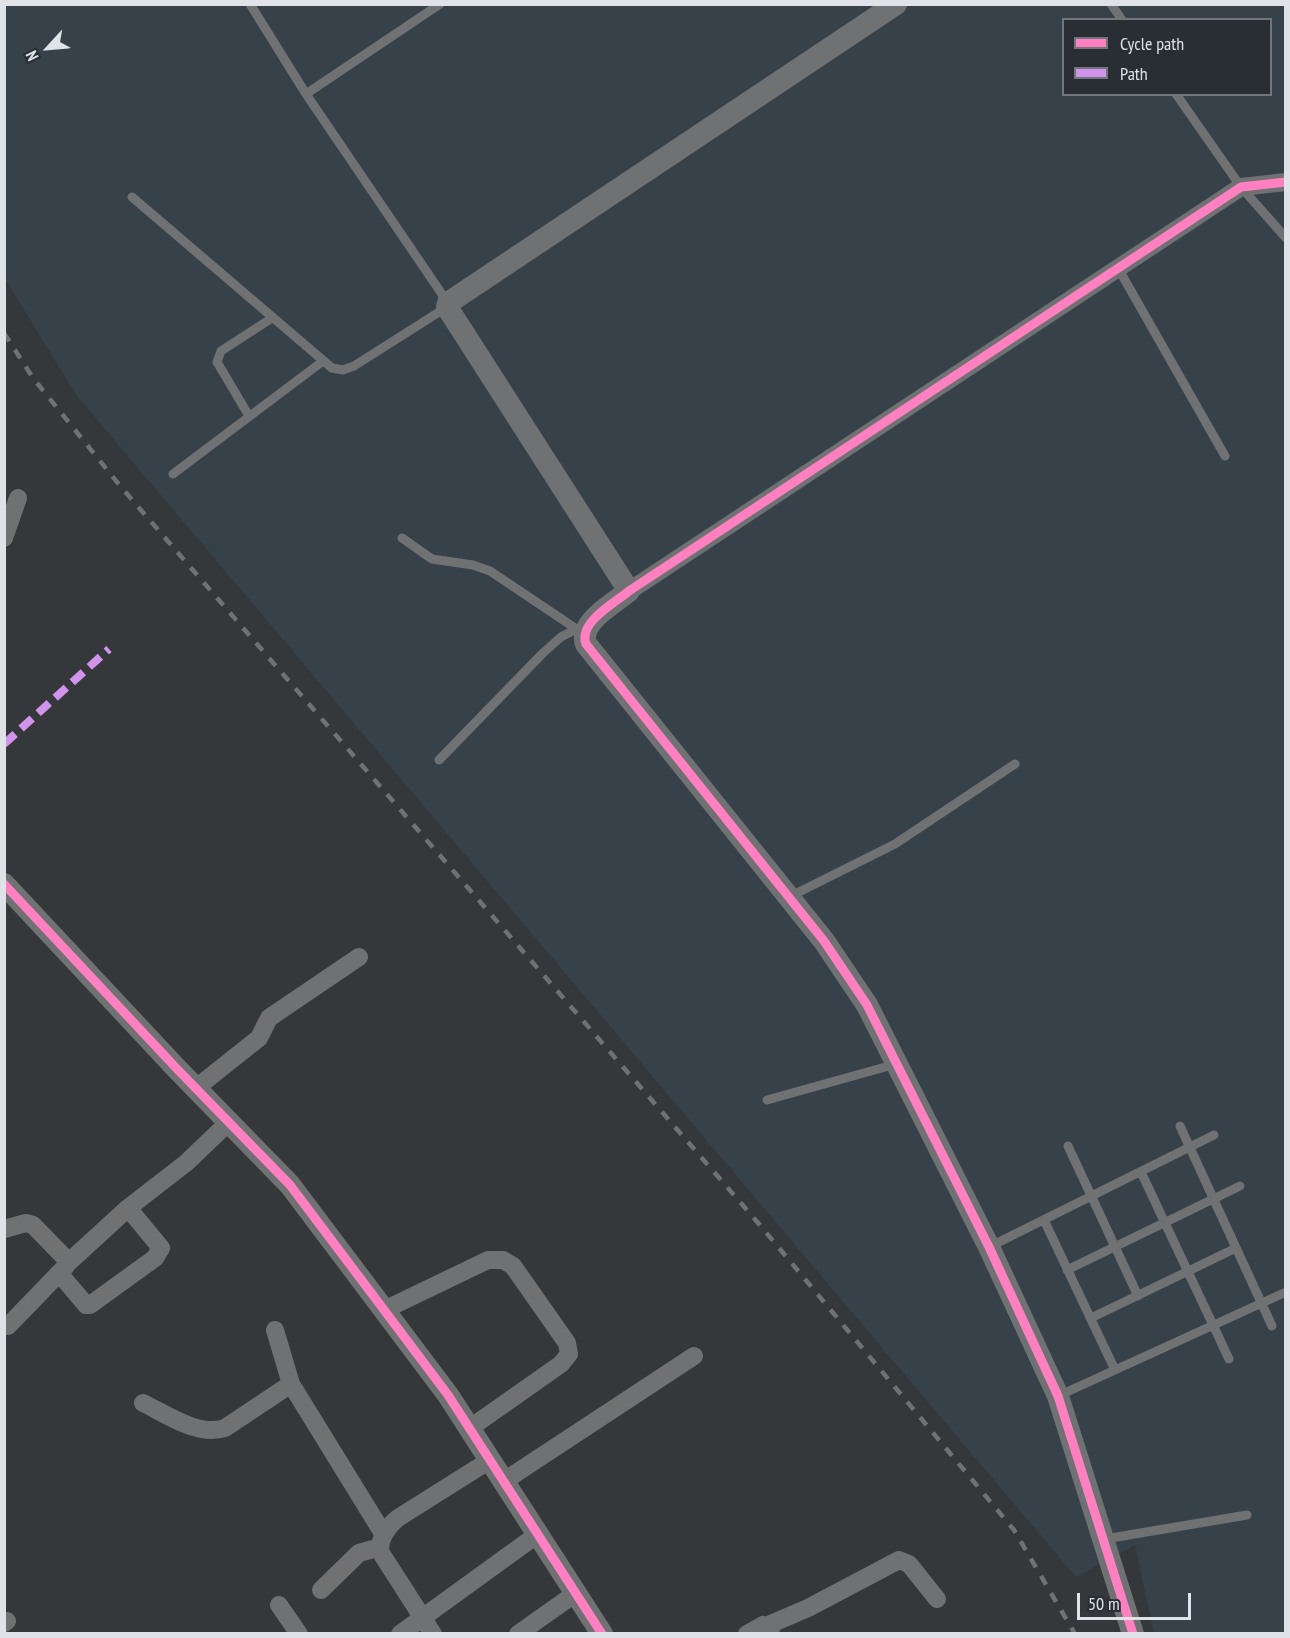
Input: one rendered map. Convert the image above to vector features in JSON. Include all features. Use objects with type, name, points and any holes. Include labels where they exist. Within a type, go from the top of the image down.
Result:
[{"type":"street","points":[[629,591],[448,305],[896,4]]},
{"type":"street","points":[[1133,1634],[1105,1539],[1058,1396],[989,1247],[867,1005],[824,941],[586,644],[580,631],[629,591],[1241,187],[1286,182]]},
{"type":"street","points":[[4,538],[18,498]]},
{"type":"street","points":[[4,884],[290,1185],[448,1395],[602,1634]]},
{"type":"street","points":[[196,1088],[259,1038],[269,1018],[359,957]]},
{"type":"street","points":[[8,1326],[64,1268],[128,1208],[182,1167],[229,1122]]},
{"type":"street","points":[[4,1229],[26,1223],[33,1225],[64,1268],[86,1305],[90,1305],[155,1258],[161,1248],[128,1208]]},
{"type":"street","points":[[384,1310],[488,1260],[503,1260],[518,1272],[567,1343],[569,1354],[561,1364],[470,1428]]},
{"type":"street","points":[[275,1330],[291,1384],[433,1634]]},
{"type":"street","points":[[504,1481],[694,1356]]},
{"type":"street","points":[[142,1403],[196,1428],[214,1432],[225,1428],[291,1384]]},
{"type":"street","points":[[321,1590],[359,1553],[382,1541],[398,1518],[490,1460]]},
{"type":"street","points":[[400,1634],[538,1534]]},
{"type":"street","points":[[747,1634],[759,1625],[768,1630],[898,1560],[909,1564],[937,1599]]},
{"type":"street","points":[[518,1634],[576,1593]]},
{"type":"street","points":[[279,1605],[299,1634]]},
{"type":"lane","points":[[132,197],[332,368],[343,370],[354,366],[448,305],[306,94],[250,4]]},
{"type":"lane","points":[[306,94],[440,4]]},
{"type":"lane","points":[[1111,4],[1121,18]]},
{"type":"lane","points":[[1177,96],[1241,187],[1286,238]]},
{"type":"lane","points":[[1118,268],[1225,456]]},
{"type":"lane","points":[[249,416],[217,362],[217,357],[221,351],[272,318]]},
{"type":"lane","points":[[173,474],[323,362]]},
{"type":"lane","points":[[402,538],[432,559],[473,565],[490,571],[580,631],[543,653],[439,760]]},
{"type":"lane","points":[[789,897],[895,844],[1015,764]]},
{"type":"lane","points":[[767,1100],[898,1063]]},
{"type":"lane","points":[[1180,1126],[1272,1326]]},
{"type":"lane","points":[[989,1247],[1214,1135]]},
{"type":"lane","points":[[1068,1146],[1138,1296]]},
{"type":"lane","points":[[1141,1172],[1229,1359]]},
{"type":"lane","points":[[1068,1270],[1240,1186]]},
{"type":"lane","points":[[1044,1220],[1115,1370]]},
{"type":"lane","points":[[1091,1318],[1236,1248]]},
{"type":"lane","points":[[1058,1396],[1211,1324],[1286,1292]]},
{"type":"lane","points":[[1105,1539],[1247,1515]]},
{"type":"shaded area","points":[[5,5],[1285,5],[1285,1633],[1154,1633],[1135,1545],[1076,1577],[77,396],[5,279]]},
{"type":"railway","points":[[4,333],[33,378],[121,487],[759,1224],[1014,1530],[1075,1634]]},
{"type":"marked path","points":[[4,744],[109,649]]},
{"type":"cycle path","points":[[1133,1634],[1058,1396],[989,1247],[867,1005],[824,941],[586,644],[585,636],[592,621],[629,591],[1241,187],[1286,182]]},
{"type":"cycle path","points":[[4,884],[178,1070],[290,1185],[448,1395],[602,1634]]}]
